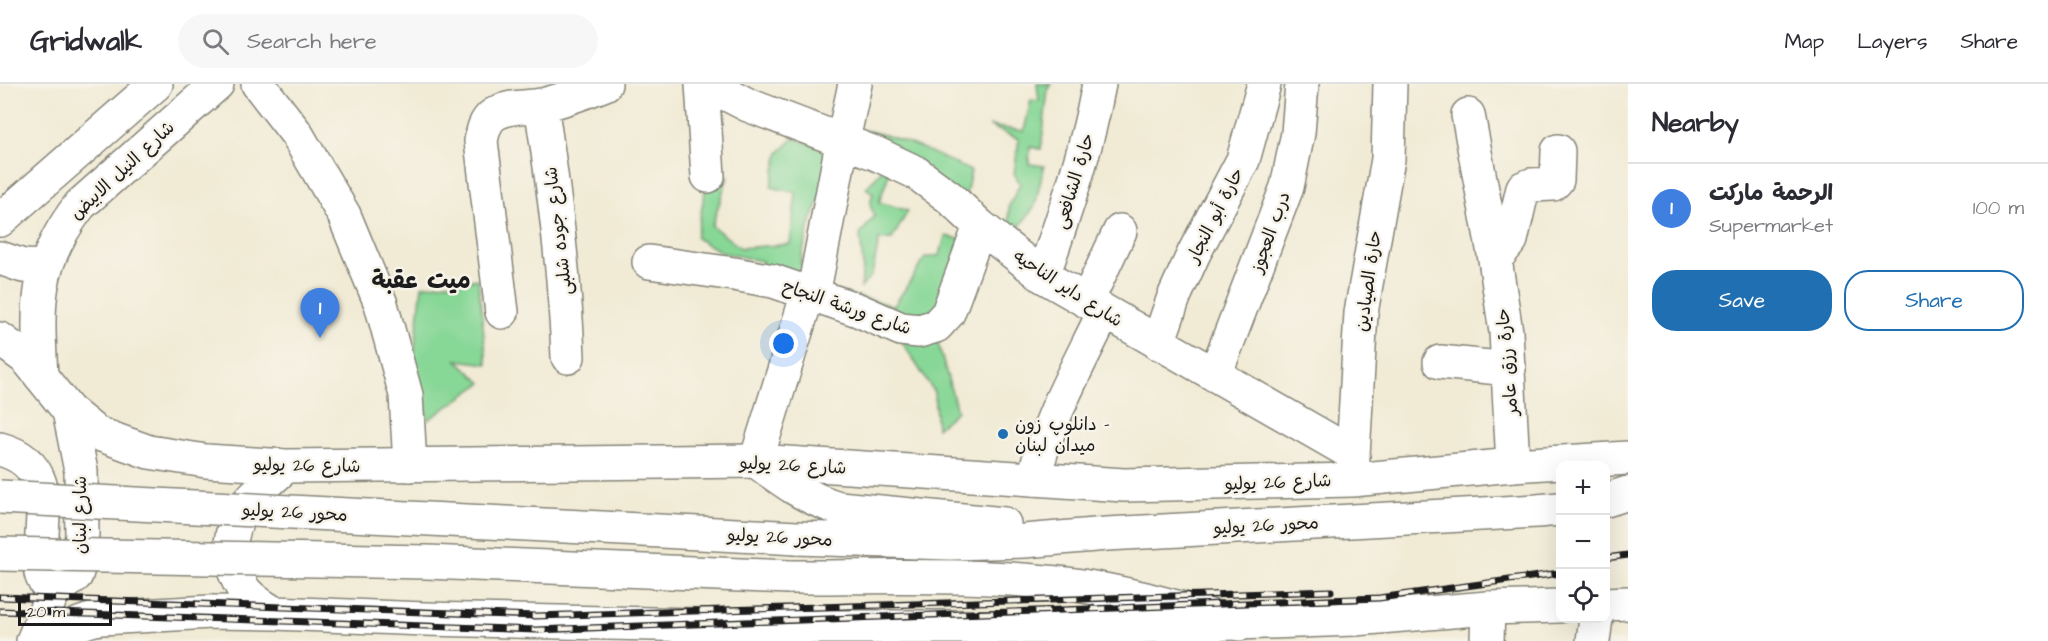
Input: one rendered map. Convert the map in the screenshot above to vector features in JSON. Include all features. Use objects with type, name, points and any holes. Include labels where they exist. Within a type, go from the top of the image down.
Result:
[{"type":"main road","points":[[0,220],[156,84]]},
{"type":"main road","name":"شارع النيل الابيض","points":[[42,376],[40,297],[45,267],[52,246],[65,224],[80,205],[217,84]]},
{"type":"main road","points":[[258,84],[296,133],[344,215],[381,303],[406,395],[410,465]]},
{"type":"main road","points":[[502,312],[481,141],[483,128],[491,116],[503,110],[541,105],[605,84]]},
{"type":"main road","points":[[702,84],[708,176]]},
{"type":"main road","name":"شارع داير الناحيه","points":[[707,84],[747,95],[915,172],[949,197],[980,226],[1043,276],[1215,375],[1352,467]]},
{"type":"main road","points":[[855,84],[842,140],[815,285],[808,292],[756,462],[798,492],[818,502],[839,508],[1107,534]]},
{"type":"main road","name":"حارة الشافعى","points":[[1043,276],[1071,197],[1090,131],[1099,84]]},
{"type":"main road","name":"حارة أبو النجار","points":[[1158,343],[1174,297],[1194,253],[1244,160],[1263,84]]},
{"type":"main road","name":"درب العجوز","points":[[1215,375],[1287,187],[1298,133],[1302,84]]},
{"type":"main road","name":"حارة الصيادين","points":[[1352,467],[1361,313],[1388,159],[1390,84]]},
{"type":"main road","name":"شارع جوده شلبى","points":[[541,105],[556,202],[566,300],[568,357]]},
{"type":"main road","name":"حارة رزق عامر","points":[[1468,115],[1506,332],[1513,465]]},
{"type":"main road","points":[[1495,259],[1511,240],[1523,188],[1531,185],[1552,184],[1557,180],[1558,151]]},
{"type":"main road","name":"شارع ورشة النجاح","points":[[649,262],[773,281],[858,310],[901,329],[919,332],[936,326],[948,313],[980,226]]},
{"type":"main road","points":[[1034,479],[1040,454],[1096,307],[1120,231]]},
{"type":"main road","points":[[0,258],[23,266],[45,267]]},
{"type":"main road","name":"شارع 26 يوليو","points":[[0,339],[27,359],[69,411],[96,433],[149,452],[206,462],[286,466],[756,462],[1125,485],[1204,485],[1352,467],[1513,465],[1628,458]]},
{"type":"main road","points":[[1440,362],[1509,369]]},
{"type":"main road","name":"شارع لبنان","points":[[33,641],[52,594],[76,575],[79,565],[82,534],[81,471],[69,411]]},
{"type":"main road","points":[[0,449],[10,451],[27,462],[40,479],[44,499],[41,574],[52,594]]},
{"type":"main road","points":[[274,613],[258,604],[246,591],[231,559],[231,541],[235,523],[244,508],[286,466]]},
{"type":"main road","points":[[1610,498],[1628,493]]},
{"type":"main road","name":"محور 26 يوليو","points":[[0,497],[797,538],[961,543],[1556,510]]},
{"type":"main road","name":"محور 26 يوليو","points":[[0,554],[427,562],[789,577],[978,577],[1078,586],[1128,595],[1240,624]]},
{"type":"main road","points":[[1610,604],[1628,603]]},
{"type":"main road","points":[[53,641],[68,628],[101,618],[211,612],[274,613],[422,630],[792,634],[1119,634],[1240,624],[1355,630],[1488,608],[1556,606]]},
{"type":"main road","points":[[1487,641],[1488,608]]},
{"type":"main road","points":[[1593,641],[1595,623]]},
{"type":"green space","points":[[1037,84],[1051,84],[1048,89],[1041,149],[1030,147],[1029,164],[1044,166],[1035,206],[1014,234],[849,136],[856,129],[886,135],[971,171],[965,199],[995,220],[1009,224],[1009,206],[1020,184],[1014,173],[1019,139],[989,126],[1024,131],[1031,100],[1039,101]]},
{"type":"green space","points":[[794,138],[840,154],[811,221],[800,262],[815,285],[894,306],[925,258],[940,255],[945,236],[974,242],[931,325],[761,272],[762,261],[723,253],[696,238],[708,176],[728,176],[712,226],[741,248],[790,244],[796,193],[771,187],[779,153]]},
{"type":"green space","points":[[886,165],[891,168],[879,202],[908,211],[892,239],[879,240],[872,275],[861,288],[863,266],[860,235],[874,216],[870,204],[873,193],[866,188]]},
{"type":"green space","points":[[478,279],[487,364],[457,360],[482,383],[428,420],[413,364],[422,286]]},
{"type":"green space","points":[[936,336],[957,411],[937,428],[934,392],[899,337]]},
{"type":"railway","points":[[1610,557],[1628,555]]},
{"type":"railway","points":[[0,611],[536,630],[1379,598],[1556,574]]},
{"type":"railway","points":[[0,597],[536,616],[1331,591]]},
{"type":"place","name":"الرحمة ماركت","points":[[320,338]]},
{"type":"place","name":"دانلوپ زون - ميدان لبنان","points":[[1003,434]]},
{"type":"district","name":"ميت عقبة","points":[[421,280]]}]
